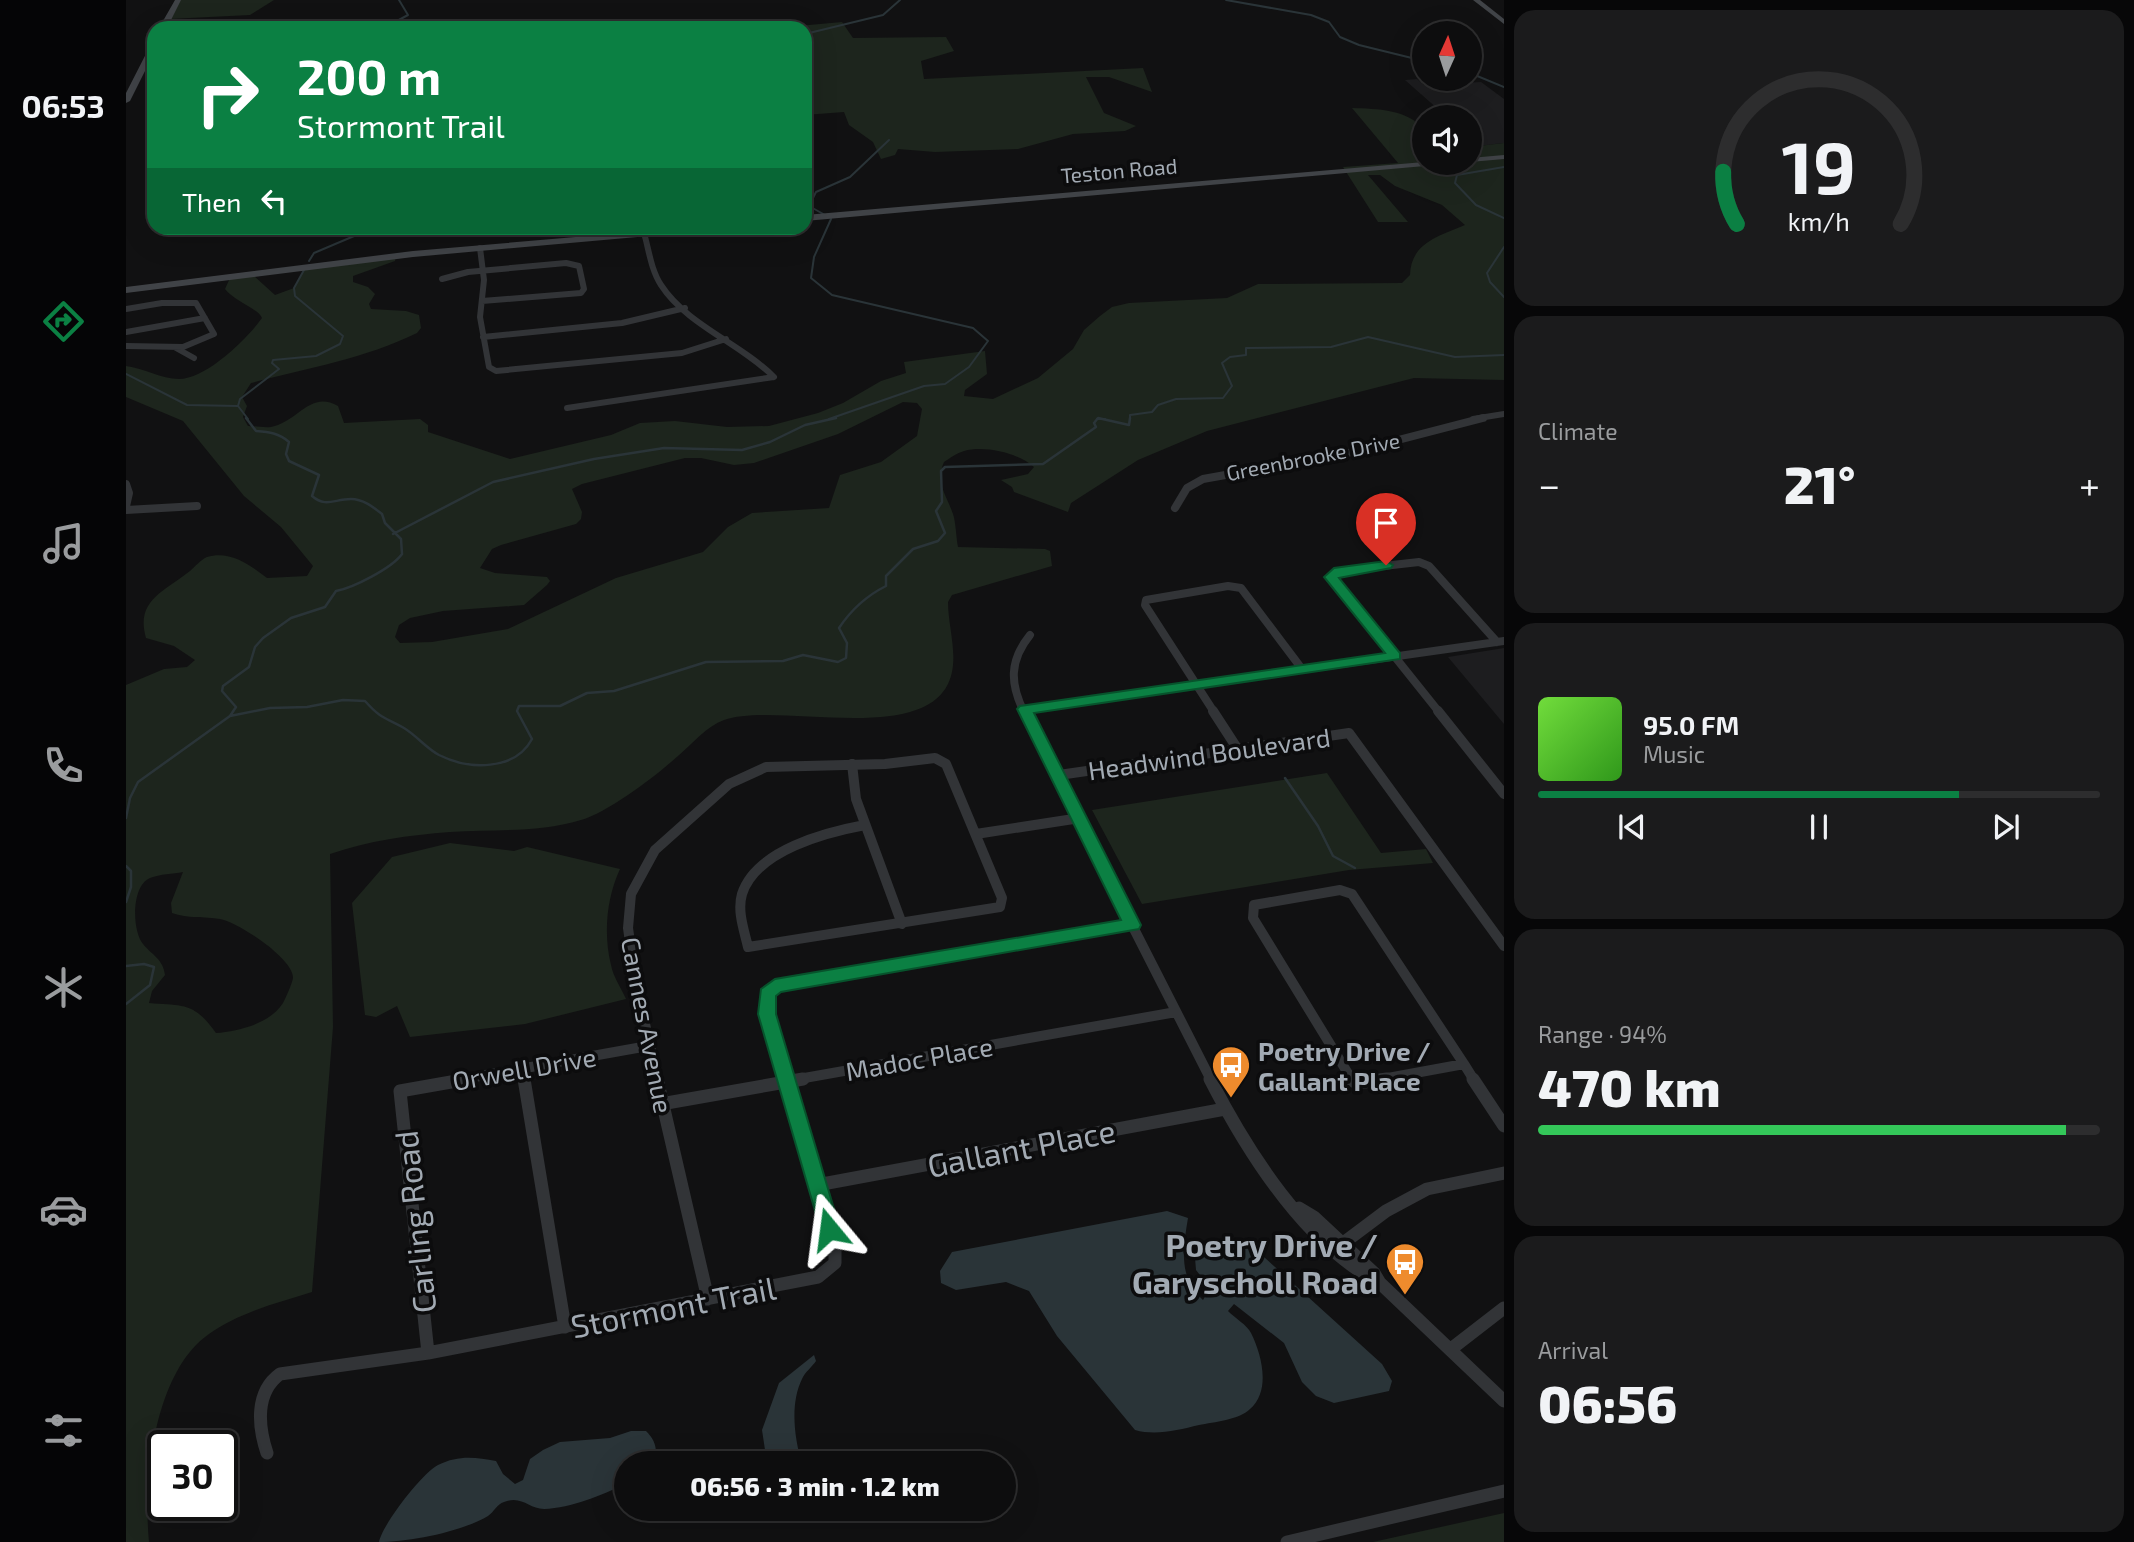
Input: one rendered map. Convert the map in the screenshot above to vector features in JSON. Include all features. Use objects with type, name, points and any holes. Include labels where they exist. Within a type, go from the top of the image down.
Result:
[{"type":"street","points":[[167,21],[178,0]]},
{"type":"street","points":[[1476,0],[1504,22]]},
{"type":"street","points":[[126,101],[147,60]]},
{"type":"street","points":[[1482,159],[1504,158]]},
{"type":"street","name":"Teston Road","points":[[812,218],[1412,165]]},
{"type":"street","points":[[126,291],[180,282],[481,248],[622,235]]},
{"type":"street","points":[[567,408],[774,377],[755,356],[726,339],[685,308],[660,284],[645,235]]},
{"type":"street","points":[[481,248],[484,271],[480,315],[483,337],[489,367],[501,372],[682,353],[726,339]]},
{"type":"street","points":[[442,279],[484,271],[574,264],[579,266],[584,289],[577,294],[482,301]]},
{"type":"street","points":[[126,309],[194,303],[214,335],[202,342],[161,350],[126,346]]},
{"type":"street","points":[[483,337],[622,323],[685,308]]},
{"type":"street","points":[[126,332],[205,318]]},
{"type":"street","points":[[176,348],[194,358]]},
{"type":"street","name":"Greenbrooke Drive","points":[[1175,508],[1187,488],[1203,479],[1348,453],[1459,422],[1504,414]]},
{"type":"street","points":[[126,484],[129,493],[126,508],[197,506]]},
{"type":"street","points":[[1500,641],[1429,566],[1419,562],[1333,575],[1331,580],[1504,794]]},
{"type":"street","points":[[1237,748],[1145,605],[1151,598],[1228,586],[1241,588],[1302,669]]},
{"type":"street","points":[[1030,635],[1021,644],[1012,675],[1014,692],[1059,775],[1225,1109],[1268,1176],[1296,1206],[1305,1222],[1339,1247],[1365,1279],[1380,1283],[1504,1401]]},
{"type":"street","points":[[1025,709],[1500,641]]},
{"type":"street","name":"Headwind Boulevard","points":[[1059,775],[1349,733],[1356,739],[1504,946]]},
{"type":"street","name":"Cannes Avenue","points":[[708,1300],[648,1046],[628,928],[631,894],[655,850],[729,784],[766,766],[935,758],[946,764],[1002,898],[1000,907],[902,924]]},
{"type":"street","points":[[852,764],[856,799],[902,924],[748,947],[741,912],[742,894],[750,880],[783,849],[814,834],[865,825]]},
{"type":"street","points":[[976,834],[1080,818]]},
{"type":"street","points":[[1465,1064],[1369,1082],[1357,1083],[1349,1079],[1253,918],[1254,905],[1339,890],[1352,894],[1465,1064],[1504,1126]]},
{"type":"street","name":"Stormont Trail","points":[[267,1453],[262,1441],[262,1397],[265,1386],[275,1376],[428,1353],[818,1277],[835,1263],[835,1251],[767,1014],[767,994],[775,986],[1132,925]]},
{"type":"street","name":"Madoc Place","points":[[661,1104],[1177,1012]]},
{"type":"street","name":"Orwell Drive","points":[[400,1091],[648,1046]]},
{"type":"street","points":[[522,1069],[565,1327]]},
{"type":"street","name":"Carling Road","points":[[400,1091],[428,1353]]},
{"type":"street","name":"Gallant Place","points":[[817,1185],[1225,1109]]},
{"type":"street","points":[[1339,1247],[1386,1211],[1427,1189],[1504,1173]]},
{"type":"street","points":[[1451,1349],[1491,1315],[1504,1308]]},
{"type":"street","points":[[1287,1542],[1504,1491]]},
{"type":"shaded area","points":[[179,0],[274,0],[250,15],[169,19]]},
{"type":"shaded area","points":[[842,22],[853,38],[946,37],[954,51],[921,61],[924,79],[1143,68],[1152,92],[1109,77],[1086,77],[1104,113],[1136,126],[1125,131],[1073,134],[1018,149],[935,152],[898,149],[895,155],[881,159],[873,142],[849,125],[844,112],[812,114],[812,25]]},
{"type":"shaded area","points":[[1482,83],[1504,99],[1504,143],[1482,146],[1482,105],[1433,105],[1417,91],[1482,91]]},
{"type":"shaded area","points":[[1352,108],[1391,111],[1412,119],[1412,175],[1482,175],[1482,146],[1504,143],[1504,380],[1414,378],[1207,431],[1138,460],[1071,503],[1068,512],[1014,492],[1012,487],[1001,480],[1028,474],[1034,467],[1027,462],[1010,454],[991,450],[972,449],[961,452],[944,462],[941,476],[942,488],[954,518],[958,547],[1045,549],[1050,551],[1052,566],[952,595],[948,602],[953,665],[943,692],[922,708],[892,716],[856,718],[782,715],[724,720],[706,731],[632,792],[581,820],[532,829],[450,832],[404,837],[330,854],[333,1027],[312,1292],[233,1320],[209,1334],[190,1351],[164,1400],[156,1430],[147,1430],[149,1542],[126,1542],[126,685],[164,669],[187,667],[195,660],[174,646],[146,638],[144,625],[148,605],[154,598],[204,558],[215,555],[232,557],[267,578],[307,576],[313,566],[281,527],[244,496],[183,421],[126,397],[126,366],[179,379],[201,372],[225,356],[262,318],[225,289],[230,278],[253,275],[275,295],[294,288],[304,270],[396,256],[395,261],[353,276],[353,282],[368,287],[375,294],[369,304],[371,309],[406,311],[419,315],[421,328],[417,333],[377,350],[251,383],[242,397],[247,406],[243,417],[248,426],[271,427],[312,404],[328,402],[338,406],[344,423],[420,419],[428,425],[428,432],[510,459],[611,435],[640,423],[675,421],[727,427],[769,426],[818,413],[843,403],[881,381],[906,373],[904,362],[985,351],[987,374],[965,390],[964,396],[993,399],[1038,378],[1073,349],[1084,330],[1112,307],[1129,303],[1227,298],[1258,284],[1402,283],[1410,275],[1412,264],[1421,248],[1437,237],[1465,225],[1442,205],[1395,186],[1380,175],[1368,175],[1408,222],[1378,222],[1343,167],[1398,163]],"holes":[[[903,402],[917,403],[922,409],[917,436],[881,462],[840,475],[829,508],[752,513],[728,527],[703,552],[616,578],[508,629],[432,642],[400,643],[395,637],[399,625],[410,618],[443,611],[524,605],[547,585],[550,581],[547,577],[495,573],[480,568],[492,549],[576,524],[581,519],[582,512],[572,489],[582,484],[685,458],[701,458],[734,465],[754,463],[838,434]],[[183,872],[171,903],[172,913],[220,919],[239,927],[264,942],[285,961],[293,978],[283,1003],[277,1010],[262,1021],[216,1033],[201,1016],[187,1007],[149,1003],[152,991],[165,975],[160,961],[139,938],[135,920],[139,890],[150,878]]]},
{"type":"shaded area","points":[[1504,648],[1504,724],[1448,657]]},
{"type":"shaded area","points":[[1327,773],[1381,853],[1426,849],[1433,863],[1349,870],[1142,904],[1092,810]]},
{"type":"shaded area","points":[[450,843],[514,851],[527,847],[620,869],[609,903],[607,940],[612,969],[626,999],[525,1024],[410,1037],[397,1006],[376,1017],[365,1015],[352,903],[392,857]]},
{"type":"shaded area","points":[[1167,1211],[1188,1218],[1184,1262],[1189,1282],[1203,1300],[1210,1288],[1196,1270],[1195,1258],[1222,1238],[1243,1241],[1253,1247],[1382,1364],[1392,1381],[1389,1391],[1334,1403],[1316,1396],[1302,1382],[1284,1343],[1234,1304],[1228,1311],[1249,1330],[1261,1362],[1261,1393],[1257,1401],[1245,1413],[1226,1420],[1167,1432],[1135,1430],[1057,1336],[1029,1291],[1006,1282],[956,1290],[941,1283],[940,1271],[952,1252]]},
{"type":"shaded area","points":[[814,1355],[816,1361],[803,1376],[796,1399],[795,1432],[799,1451],[765,1451],[762,1430],[779,1383]]},
{"type":"shaded area","points":[[631,1431],[646,1431],[654,1442],[656,1451],[614,1451],[614,1489],[555,1508],[544,1509],[510,1500],[499,1504],[488,1516],[464,1527],[420,1538],[379,1542],[387,1524],[404,1500],[422,1478],[438,1465],[467,1458],[496,1461],[503,1474],[515,1484],[523,1480],[530,1459],[543,1450],[560,1442],[610,1438]]},
{"type":"shaded area","points":[[1504,1513],[1504,1542],[1373,1542]]},
{"type":"waterway","points":[[397,21],[408,15],[399,0]]},
{"type":"waterway","points":[[812,32],[883,15],[900,0]]},
{"type":"waterway","points":[[1226,0],[1311,15],[1329,22],[1340,37],[1359,45],[1412,58]]},
{"type":"waterway","points":[[1482,78],[1504,87]]},
{"type":"waterway","points":[[812,200],[816,192],[850,177],[889,140]]},
{"type":"waterway","points":[[1504,167],[1457,175],[1455,183],[1476,205],[1504,218]]},
{"type":"waterway","points":[[812,208],[825,215]]},
{"type":"waterway","points":[[829,419],[924,386],[945,384],[969,367],[988,341],[973,328],[832,295],[811,278],[814,257],[831,219]]},
{"type":"waterway","points":[[309,261],[314,253],[356,235]]},
{"type":"waterway","points":[[1504,247],[1487,273],[1490,282],[1504,297]]},
{"type":"waterway","points":[[238,406],[240,399],[279,369],[272,363],[273,360],[316,356],[340,344],[343,336],[295,296],[294,288],[304,270]]},
{"type":"waterway","points":[[1130,418],[1130,415],[1152,412],[1158,405],[1176,399],[1223,398],[1232,386],[1222,363],[1230,357],[1246,355],[1246,348],[1331,347],[1368,337],[1455,357],[1504,355]]},
{"type":"waterway","points":[[126,374],[187,405],[238,406]]},
{"type":"waterway","points":[[238,406],[248,419]]},
{"type":"waterway","points":[[246,418],[256,431],[274,433],[289,442],[286,454],[289,461],[319,475],[312,496],[317,500],[360,500],[382,514],[385,523],[395,533]]},
{"type":"waterway","points":[[395,533],[493,482],[594,459],[664,448],[742,450],[770,442],[805,425],[836,418]]},
{"type":"waterway","points":[[1102,419],[1129,425],[1130,418]]},
{"type":"waterway","points":[[230,716],[270,708],[307,707],[343,700],[365,701],[380,715],[409,731],[439,755],[464,763],[490,765],[515,757],[532,739],[517,711],[519,706],[560,706],[587,693],[614,691],[706,662],[783,661],[803,655],[838,662],[846,658],[847,643],[839,628],[849,615],[866,599],[886,586],[886,576],[913,549],[938,541],[945,533],[936,511],[942,502],[941,471],[945,467],[1043,464],[1096,427],[1094,423],[1097,419]]},
{"type":"waterway","points":[[1097,419],[1102,419]]},
{"type":"waterway","points":[[1097,419],[1102,419]]},
{"type":"waterway","points":[[230,716],[236,707],[222,691],[223,686],[249,667],[255,647],[263,638],[291,618],[325,607],[336,591],[372,577],[390,565],[402,554],[401,539],[395,533]]},
{"type":"waterway","points":[[126,818],[130,798],[138,782],[230,716]]},
{"type":"waterway","points":[[1285,778],[1318,826],[1333,856],[1355,868]]},
{"type":"waterway","points":[[126,866],[131,871],[131,887],[126,902]]},
{"type":"waterway","points":[[126,966],[144,964],[154,967],[150,985],[126,1004]]},
{"type":"place","name":"Poetry Drive / Gallant Place","points":[[1231,1099]]},
{"type":"place","name":"Poetry Drive / Garyscholl Road","points":[[1405,1296]]},
{"type":"route","points":[[829,1229],[767,1014],[767,994],[775,986],[1132,925],[1025,709],[1395,656],[1331,580],[1339,571],[1386,565]]}]
